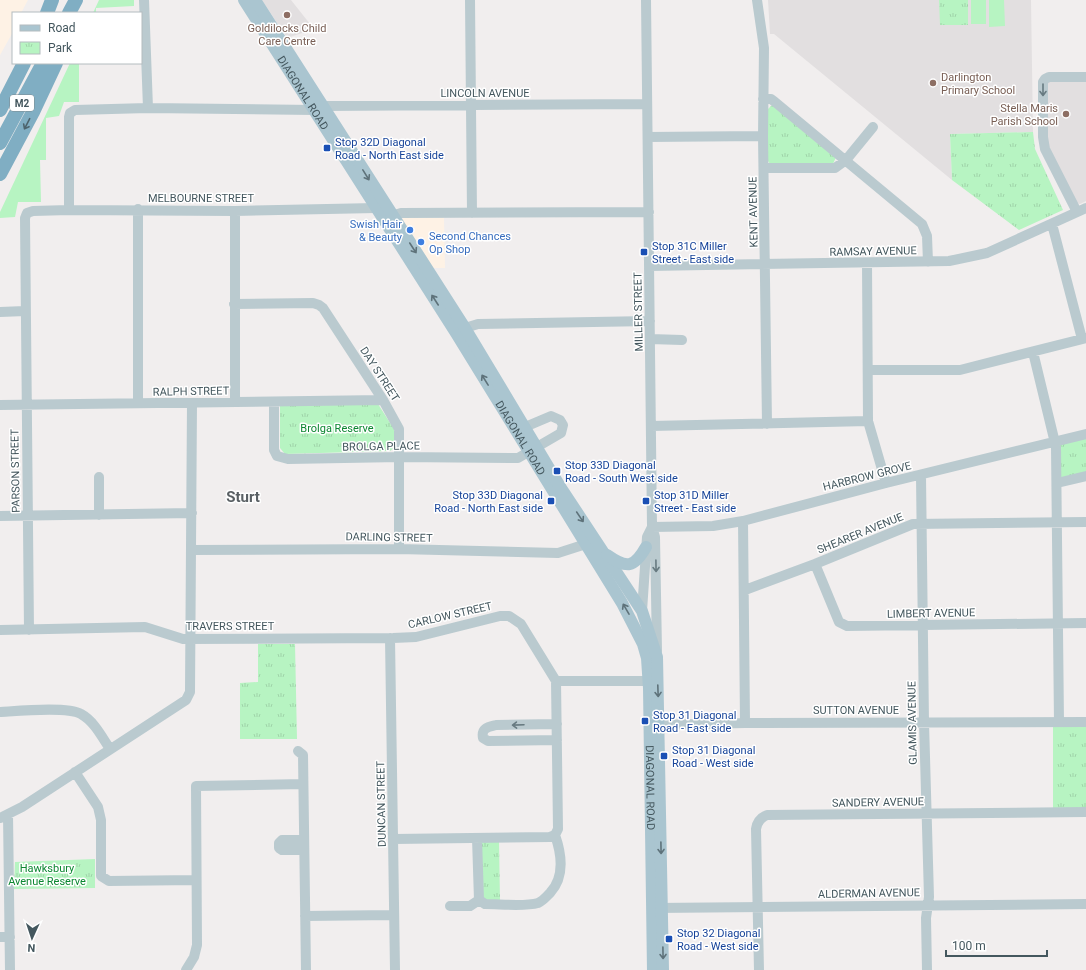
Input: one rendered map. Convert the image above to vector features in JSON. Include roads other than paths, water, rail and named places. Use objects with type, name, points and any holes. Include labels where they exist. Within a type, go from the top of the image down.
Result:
[{"type":"highway","points":[[70,12],[76,0]]},
{"type":"highway","points":[[80,12],[86,0]]},
{"type":"highway","name":"M2","points":[[0,89],[14,64]]},
{"type":"highway","name":"M2","points":[[0,110],[23,64]]},
{"type":"highway","name":"M2","points":[[0,143],[42,64]]},
{"type":"highway","points":[[0,174],[33,112],[56,64]]},
{"type":"main road","name":"DIAGONAL ROAD","points":[[244,0],[319,108]]},
{"type":"main road","name":"DIAGONAL ROAD","points":[[255,0],[319,108],[380,206],[534,449],[561,488],[626,608],[643,644],[647,658],[648,681],[654,725]]},
{"type":"main road","name":"DIAGONAL ROAD","points":[[380,206],[391,216],[460,331],[526,427],[534,449]]},
{"type":"main road","name":"DIAGONAL ROAD","points":[[590,541],[605,553],[642,611],[657,657],[654,725],[657,908],[663,970]]},
{"type":"main road","points":[[605,553],[616,561],[631,565],[636,563],[646,547]]},
{"type":"main road","points":[[642,611],[643,644]]},
{"type":"main road","name":"DIAGONAL ROAD","points":[[653,970],[657,908]]},
{"type":"street","points":[[144,0],[148,108]]},
{"type":"street","points":[[470,0],[472,213]]},
{"type":"street","name":"MILLER STREET","points":[[646,0],[652,527],[655,537],[657,657]]},
{"type":"street","name":"KENT AVENUE","points":[[757,0],[764,48],[763,136],[766,264],[767,424]]},
{"type":"street","points":[[1081,210],[1045,148],[1043,137],[1044,82],[1045,79],[1049,77],[1086,77]]},
{"type":"street","points":[[763,99],[771,99],[776,102],[922,224],[926,236],[928,262]]},
{"type":"street","name":"LINCOLN AVENUE","points":[[69,210],[69,117],[70,113],[74,110],[148,108],[319,108],[647,104]]},
{"type":"street","points":[[764,168],[831,168],[840,166],[873,127]]},
{"type":"street","points":[[648,137],[763,136]]},
{"type":"street","name":"MELBOURNE STREET","points":[[27,213],[33,211],[69,210],[138,209],[235,211],[380,206]]},
{"type":"street","points":[[138,209],[138,403]]},
{"type":"street","name":"RAMSAY AVENUE","points":[[649,266],[949,261],[986,253],[1081,210]]},
{"type":"street","points":[[235,211],[235,402]]},
{"type":"street","points":[[391,216],[401,213],[649,212]]},
{"type":"street","name":"PARSON STREET","points":[[27,213],[25,218],[25,311],[29,630]]},
{"type":"street","points":[[868,370],[960,370],[1084,338],[1052,224]]},
{"type":"street","points":[[867,263],[868,422],[886,483]]},
{"type":"street","name":"DAY STREET","points":[[234,304],[319,304],[383,400],[399,429],[399,548]]},
{"type":"street","points":[[0,312],[25,311]]},
{"type":"street","points":[[460,331],[478,324],[650,321]]},
{"type":"street","points":[[650,339],[682,340]]},
{"type":"street","points":[[1033,352],[1055,442],[1057,483],[1059,722]]},
{"type":"street","name":"RALPH STREET","points":[[0,405],[383,400]]},
{"type":"street","name":"BROLGA PLACE","points":[[274,402],[274,450],[277,456],[288,459],[400,457],[518,458],[534,449]]},
{"type":"street","points":[[10,970],[5,937],[4,816],[186,700],[190,692],[192,403]]},
{"type":"street","name":"DIAGONAL ROAD","points":[[526,427],[551,416],[560,420],[563,425],[561,433],[534,449]]},
{"type":"street","points":[[651,426],[868,422]]},
{"type":"street","name":"HARBROW GROVE","points":[[652,527],[713,526],[743,521],[886,483],[921,476],[1086,434]]},
{"type":"street","name":"GLAMIS AVENUE","points":[[921,476],[922,625],[926,814],[928,825],[927,970]]},
{"type":"street","points":[[1057,483],[1086,476]]},
{"type":"street","points":[[99,477],[99,515]]},
{"type":"street","points":[[0,516],[192,513]]},
{"type":"street","points":[[743,521],[745,590],[745,723]]},
{"type":"street","name":"SHEARER AVENUE","points":[[745,590],[815,564],[913,524],[1086,522]]},
{"type":"street","name":"MILLER STREET","points":[[642,611],[647,537],[652,527]]},
{"type":"street","name":"DARLING STREET","points":[[191,550],[399,548],[558,553],[590,541]]},
{"type":"street","name":"LIMBERT AVENUE","points":[[815,564],[839,622],[847,626],[1086,623]]},
{"type":"street","name":"CARLOW STREET","points":[[390,638],[416,637],[500,616],[509,616],[522,624],[556,681]]},
{"type":"street","name":"TRAVERS STREET","points":[[0,630],[146,627],[182,639],[390,638]]},
{"type":"street","name":"DUNCAN STREET","points":[[390,638],[395,970]]},
{"type":"street","points":[[394,839],[550,837],[555,835],[558,829],[556,681],[648,681]]},
{"type":"street","points":[[0,712],[68,710],[80,713],[92,723],[110,749]]},
{"type":"street","name":"SUTTON AVENUE","points":[[654,725],[745,723],[1086,722]]},
{"type":"street","points":[[557,724],[496,725],[488,727],[482,734],[483,738],[488,741],[557,740]]},
{"type":"street","points":[[298,751],[303,755],[306,970]]},
{"type":"street","points":[[75,772],[98,808],[101,820],[101,876],[109,881],[196,880]]},
{"type":"street","points":[[186,970],[194,957],[197,945],[196,786],[303,784]]},
{"type":"street","name":"SANDERY AVENUE","points":[[758,906],[756,829],[759,820],[767,815],[1086,812]]},
{"type":"street","points":[[479,900],[485,904],[530,904],[544,900],[557,885],[560,877],[560,850],[555,835]]},
{"type":"street","points":[[477,838],[479,900]]},
{"type":"street","points":[[450,906],[470,906],[479,900]]},
{"type":"street","name":"ALDERMAN AVENUE","points":[[657,908],[928,904],[1086,904]]},
{"type":"street","points":[[758,906],[759,970]]},
{"type":"street","points":[[305,916],[394,915]]},
{"type":"place","name":"Goldilocks Child Care Centre","points":[[287,15]]},
{"type":"place","name":"Darlington Primary School","points":[[933,83]]},
{"type":"place","name":"Stella Maris Parish School","points":[[1066,114]]},
{"type":"place","name":"Stop 32D Diagonal Road - North East side","points":[[327,148]]},
{"type":"place","name":"Swish Hair & Beauty","points":[[410,230]]},
{"type":"place","name":"Second Chances Op Shop","points":[[421,242]]},
{"type":"place","name":"Stop 31C Miller Street - East side","points":[[644,252]]},
{"type":"place","name":"Stop 33D Diagonal Road - South West side","points":[[557,471]]},
{"type":"place","name":"Stop 33D Diagonal Road - North East side","points":[[551,501]]},
{"type":"place","name":"Stop 31D Miller Street - East side","points":[[646,501]]},
{"type":"place","name":"Stop 31 Diagonal Road - East side","points":[[645,721]]},
{"type":"place","name":"Stop 31 Diagonal Road - West side","points":[[664,756]]},
{"type":"place","name":"Stop 32 Diagonal Road - West side","points":[[669,939]]},
{"type":"district","name":"Sturt","points":[[243,497]]},
{"type":"park label","name":"Brolga Reserve","points":[[337,428]]},
{"type":"park label","name":"Hawksbury Avenue Reserve","points":[[47,874]]}]
